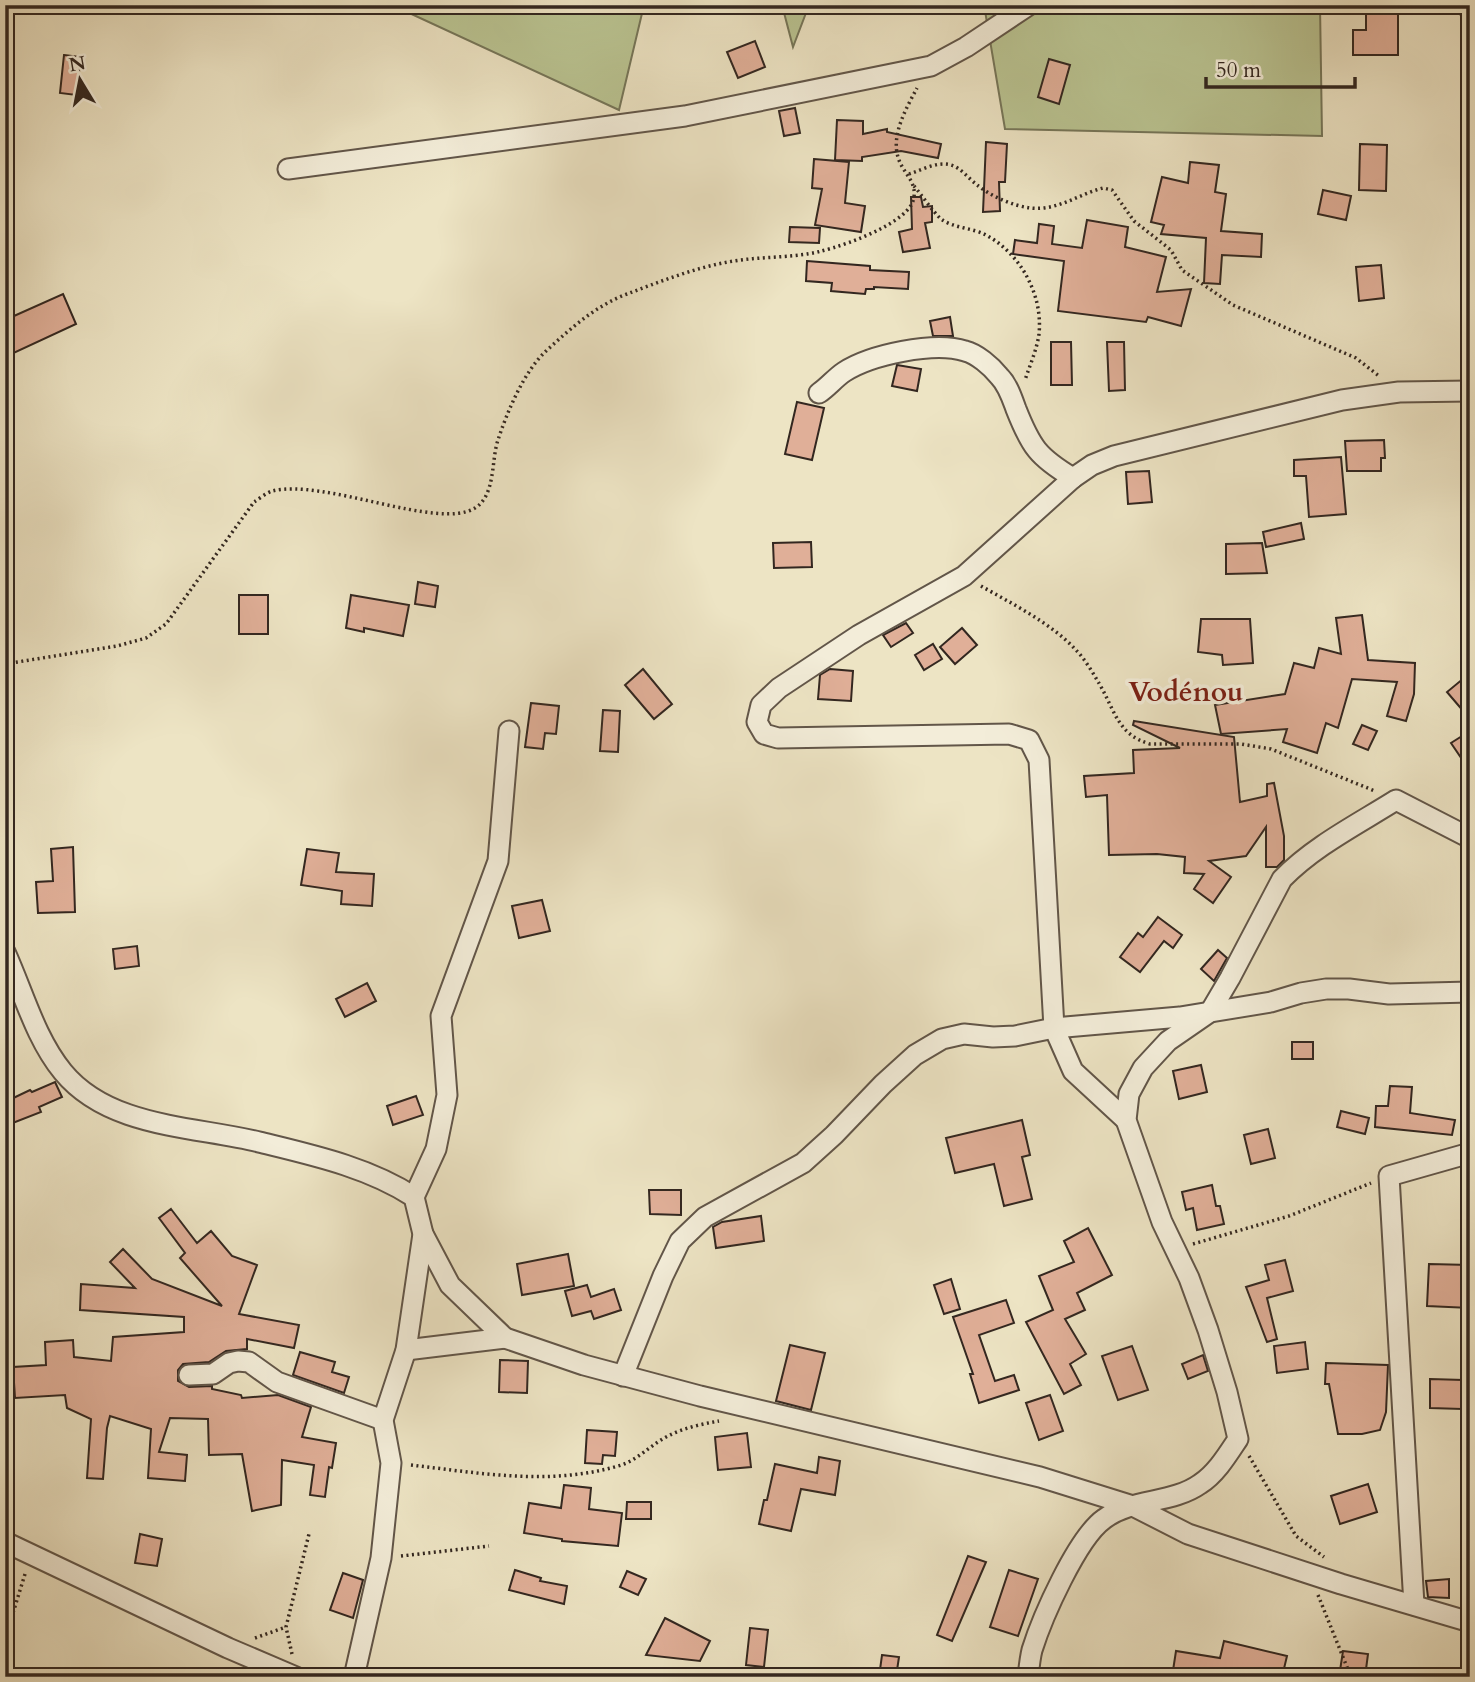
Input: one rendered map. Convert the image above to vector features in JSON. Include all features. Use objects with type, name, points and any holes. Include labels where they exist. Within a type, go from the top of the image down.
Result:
[{"type":"street","points":[[288,169],[685,116],[931,66],[966,47],[1028,5]]},
{"type":"street","points":[[1465,5],[1470,9]]},
{"type":"street","points":[[820,393],[844,373],[865,362],[936,347],[965,351],[980,359],[1000,377],[1033,447],[1045,460],[1073,478]]},
{"type":"street","points":[[1126,1120],[1073,1071],[1054,1028],[1039,760],[1029,740],[1009,734],[778,738],[764,734],[757,722],[761,705],[779,688],[859,635],[964,576],[1073,478],[1092,465],[1114,456],[1321,405],[1399,392],[1470,391]]},
{"type":"street","points":[[509,731],[498,861],[441,1016],[447,1095],[436,1149],[414,1197],[423,1234],[450,1285],[505,1338],[623,1376],[1040,1477],[1133,1506],[1188,1534],[1470,1622]]},
{"type":"street","points":[[1028,1677],[1032,1651],[1076,1553],[1088,1534],[1105,1518],[1133,1506],[1170,1497],[1200,1485],[1221,1463],[1238,1439],[1208,1331],[1189,1278],[1162,1222],[1126,1120],[1129,1094],[1143,1068],[1168,1041],[1210,1012],[1282,879],[1292,869],[1343,832],[1396,800],[1470,838]]},
{"type":"street","points":[[5,951],[29,1009],[51,1052],[63,1072],[92,1097],[127,1115],[258,1142],[362,1171],[392,1183],[414,1197]]},
{"type":"street","points":[[623,1376],[680,1241],[705,1217],[803,1163],[915,1055],[942,1039],[964,1034],[1014,1036],[1054,1028],[1180,1017],[1326,989],[1389,994],[1470,992]]},
{"type":"street","points":[[1413,1605],[1389,1176],[1470,1153]]},
{"type":"street","points":[[354,1677],[381,1558],[391,1463],[383,1420],[406,1350],[423,1234]]},
{"type":"street","points":[[406,1350],[505,1338]]},
{"type":"street","points":[[189,1375],[213,1374],[229,1363],[249,1362],[277,1382],[383,1420]]},
{"type":"street","points":[[5,1542],[296,1677]]},
{"type":"path","points":[[931,66],[904,113],[897,142],[897,157],[914,186],[941,218],[997,242],[1018,263],[1033,287],[1040,309],[1038,336],[1016,409]]},
{"type":"path","points":[[909,174],[936,164],[950,164],[989,193],[1031,208],[1047,208],[1103,188],[1112,190],[1134,221],[1171,250],[1182,270],[1242,310],[1356,358],[1399,392]]},
{"type":"path","points":[[5,664],[117,646],[146,638],[166,624],[254,502],[270,491],[295,490],[345,495],[434,514],[459,514],[476,508],[488,494],[496,443],[511,403],[542,354],[594,310],[625,295],[727,262],[825,250],[893,221],[913,201],[914,186]]},
{"type":"path","points":[[964,576],[1034,617],[1075,649],[1100,685],[1118,723],[1136,740],[1150,744],[1241,744],[1271,749],[1396,800]]},
{"type":"path","points":[[1175,1249],[1289,1216],[1389,1176]]},
{"type":"path","points":[[391,1463],[489,1474],[569,1477],[619,1466],[633,1460],[667,1436],[697,1425],[722,1420]]},
{"type":"path","points":[[1238,1439],[1296,1536]]},
{"type":"path","points":[[292,1656],[286,1627],[309,1534]]},
{"type":"path","points":[[381,1558],[489,1546]]},
{"type":"path","points":[[5,1639],[30,1555]]},
{"type":"path","points":[[1307,1571],[1351,1677]]},
{"type":"green space","points":[[392,5],[644,5],[619,110]]},
{"type":"green space","points":[[782,5],[809,5],[793,47]]},
{"type":"green space","points":[[984,5],[1320,5],[1322,136],[1005,129]]},
{"type":"building","points":[[1366,5],[1398,5],[1398,55],[1353,55],[1353,30],[1366,30]]},
{"type":"building","points":[[755,41],[765,67],[738,78],[727,52]]},
{"type":"building","points":[[64,55],[81,57],[76,95],[60,93]]},
{"type":"building","points":[[1049,59],[1070,65],[1059,104],[1038,97]]},
{"type":"building","points":[[795,108],[800,133],[784,136],[779,111]]},
{"type":"building","points":[[837,120],[863,121],[863,134],[887,129],[887,132],[941,144],[938,158],[901,151],[862,157],[862,161],[835,160]]},
{"type":"building","points":[[986,142],[1007,144],[1005,182],[999,182],[1000,211],[983,212]]},
{"type":"building","points":[[1360,144],[1387,145],[1386,191],[1359,190]]},
{"type":"building","points":[[814,159],[849,162],[845,203],[865,206],[861,232],[815,225],[822,189],[812,188]]},
{"type":"building","points":[[1190,162],[1219,165],[1215,192],[1226,194],[1221,231],[1262,234],[1261,257],[1222,255],[1220,284],[1204,283],[1206,238],[1161,234],[1164,225],[1151,222],[1162,177],[1188,183]]},
{"type":"building","points":[[1323,190],[1351,196],[1346,220],[1318,214]]},
{"type":"building","points":[[911,197],[921,197],[923,207],[932,206],[932,222],[925,223],[930,248],[903,252],[899,232],[912,229]]},
{"type":"building","points":[[1087,220],[1128,227],[1125,247],[1166,257],[1157,292],[1191,289],[1181,326],[1148,317],[1146,322],[1058,311],[1064,261],[1013,254],[1015,240],[1037,243],[1039,224],[1054,226],[1052,244],[1082,248]]},
{"type":"building","points":[[790,227],[820,228],[819,243],[789,242]]},
{"type":"building","points":[[807,261],[870,266],[870,270],[909,272],[908,289],[874,287],[866,289],[865,294],[831,291],[832,283],[806,281]]},
{"type":"building","points":[[1381,265],[1384,298],[1359,301],[1356,267]]},
{"type":"building","points":[[63,294],[76,324],[5,357],[5,320]]},
{"type":"building","points":[[950,317],[953,336],[933,336],[930,321]]},
{"type":"building","points":[[1051,342],[1071,342],[1072,385],[1051,385]]},
{"type":"building","points":[[1107,342],[1124,342],[1125,390],[1109,391]]},
{"type":"building","points":[[897,365],[921,369],[917,391],[892,386]]},
{"type":"building","points":[[797,402],[824,408],[812,460],[785,454]]},
{"type":"building","points":[[1384,440],[1385,458],[1381,458],[1381,471],[1347,471],[1345,441]]},
{"type":"building","points":[[1341,457],[1346,514],[1309,517],[1306,476],[1294,476],[1294,460]]},
{"type":"building","points":[[1149,471],[1152,502],[1128,504],[1126,472]]},
{"type":"building","points":[[1301,523],[1304,539],[1266,547],[1263,532]]},
{"type":"building","points":[[811,542],[812,567],[774,568],[773,543]]},
{"type":"building","points":[[1262,543],[1267,573],[1226,574],[1226,544]]},
{"type":"building","points":[[418,582],[438,586],[435,607],[415,604]]},
{"type":"building","points":[[239,595],[268,595],[268,634],[239,634]]},
{"type":"building","points":[[351,595],[409,605],[403,636],[364,628],[364,632],[346,628]]},
{"type":"building","points":[[1362,615],[1368,660],[1415,663],[1414,694],[1406,721],[1387,716],[1397,682],[1352,679],[1338,728],[1326,723],[1317,753],[1283,742],[1287,729],[1221,734],[1215,705],[1285,694],[1294,663],[1314,668],[1319,648],[1341,654],[1336,618]]},
{"type":"building","points":[[1201,619],[1250,619],[1253,663],[1223,665],[1222,655],[1198,652]]},
{"type":"building","points":[[906,623],[913,633],[891,647],[883,635]]},
{"type":"building","points":[[962,628],[977,645],[955,664],[940,647]]},
{"type":"building","points":[[933,644],[942,659],[924,670],[915,655]]},
{"type":"building","points":[[643,669],[672,704],[654,719],[625,685]]},
{"type":"building","points":[[830,669],[853,671],[851,701],[818,699],[820,675]]},
{"type":"building","points":[[1470,673],[1470,719],[1447,692]]},
{"type":"building","points":[[531,703],[559,706],[556,734],[545,733],[543,749],[525,747]]},
{"type":"building","points":[[603,710],[620,711],[618,752],[600,751]]},
{"type":"building","points":[[1134,721],[1234,737],[1240,802],[1267,796],[1267,784],[1274,783],[1284,836],[1284,860],[1277,867],[1266,867],[1266,827],[1246,856],[1209,861],[1231,877],[1213,903],[1194,889],[1204,874],[1184,873],[1185,857],[1157,854],[1109,855],[1107,795],[1086,797],[1084,776],[1134,773],[1133,750],[1180,748],[1133,725]]},
{"type":"building","points":[[1362,725],[1377,731],[1368,750],[1353,744]]},
{"type":"building","points":[[1470,731],[1470,771],[1451,743]]},
{"type":"building","points":[[73,847],[75,912],[38,913],[36,882],[53,881],[51,849]]},
{"type":"building","points":[[307,849],[339,853],[336,872],[374,874],[372,906],[341,904],[342,891],[301,885]]},
{"type":"building","points":[[542,900],[550,931],[519,938],[512,906]]},
{"type":"building","points":[[1158,917],[1182,935],[1173,948],[1164,941],[1140,972],[1120,957],[1138,933],[1143,937]]},
{"type":"building","points":[[137,946],[139,966],[115,969],[113,949]]},
{"type":"building","points":[[1218,950],[1227,958],[1214,981],[1201,969]]},
{"type":"building","points":[[367,983],[376,1001],[345,1017],[336,999]]},
{"type":"building","points":[[1292,1042],[1313,1042],[1313,1059],[1292,1059]]},
{"type":"building","points":[[1201,1065],[1207,1092],[1179,1099],[1173,1071]]},
{"type":"building","points":[[55,1082],[62,1097],[39,1107],[41,1112],[5,1126],[5,1102]]},
{"type":"building","points":[[1390,1086],[1412,1087],[1410,1113],[1455,1120],[1452,1135],[1375,1127],[1376,1106],[1388,1106]]},
{"type":"building","points":[[416,1096],[423,1115],[393,1125],[387,1106]]},
{"type":"building","points":[[1341,1111],[1369,1118],[1365,1134],[1337,1127]]},
{"type":"building","points":[[1022,1120],[1030,1155],[1022,1157],[1032,1199],[1004,1206],[994,1164],[955,1173],[946,1138]]},
{"type":"building","points":[[1268,1129],[1275,1158],[1251,1164],[1244,1135]]},
{"type":"building","points":[[1212,1185],[1216,1206],[1220,1206],[1224,1224],[1197,1230],[1193,1208],[1186,1210],[1182,1192]]},
{"type":"building","points":[[649,1190],[681,1190],[681,1215],[650,1214]]},
{"type":"building","points":[[171,1209],[197,1243],[211,1231],[232,1256],[257,1265],[239,1314],[299,1325],[294,1348],[247,1339],[247,1349],[226,1351],[209,1362],[183,1364],[178,1370],[178,1381],[189,1387],[212,1386],[212,1389],[241,1395],[242,1398],[278,1395],[311,1407],[302,1437],[336,1443],[325,1497],[310,1495],[314,1465],[282,1460],[281,1505],[252,1511],[242,1454],[209,1455],[208,1419],[170,1418],[159,1452],[187,1455],[185,1481],[148,1478],[151,1429],[110,1416],[103,1479],[87,1478],[91,1419],[67,1408],[65,1395],[15,1398],[13,1367],[46,1365],[45,1342],[73,1340],[74,1357],[111,1361],[113,1337],[184,1332],[184,1317],[80,1310],[81,1284],[135,1288],[110,1262],[123,1249],[152,1279],[222,1306],[180,1258],[185,1253],[159,1218]]},
{"type":"building","points":[[761,1216],[764,1241],[716,1248],[713,1227],[722,1222]]},
{"type":"building","points":[[1088,1228],[1112,1275],[1077,1293],[1085,1310],[1065,1319],[1086,1354],[1070,1364],[1081,1385],[1064,1394],[1026,1322],[1053,1310],[1039,1276],[1074,1262],[1064,1241]]},
{"type":"building","points":[[568,1254],[574,1286],[522,1295],[517,1264]]},
{"type":"building","points":[[1285,1260],[1293,1291],[1267,1298],[1277,1339],[1267,1342],[1246,1287],[1269,1280],[1265,1265]]},
{"type":"building","points":[[1429,1264],[1470,1265],[1470,1308],[1427,1306]]},
{"type":"building","points":[[951,1279],[960,1309],[944,1314],[934,1285]]},
{"type":"building","points":[[587,1285],[591,1297],[614,1289],[621,1310],[594,1319],[591,1311],[572,1316],[565,1291]]},
{"type":"building","points":[[1006,1300],[1014,1323],[979,1335],[995,1381],[1014,1375],[1019,1390],[979,1403],[970,1374],[973,1374],[953,1317]]},
{"type":"building","points":[[1305,1342],[1308,1369],[1277,1373],[1274,1346]]},
{"type":"building","points":[[790,1345],[825,1353],[811,1410],[776,1401]]},
{"type":"building","points":[[1132,1346],[1148,1390],[1118,1400],[1102,1356]]},
{"type":"building","points":[[300,1352],[335,1362],[332,1372],[349,1377],[344,1393],[293,1375]]},
{"type":"building","points":[[1203,1355],[1208,1371],[1188,1379],[1182,1364]]},
{"type":"building","points":[[500,1360],[528,1361],[527,1393],[499,1392]]},
{"type":"building","points":[[1326,1363],[1388,1365],[1386,1412],[1380,1430],[1362,1434],[1338,1434],[1329,1384],[1325,1384]]},
{"type":"building","points":[[1430,1379],[1463,1380],[1462,1409],[1430,1408]]},
{"type":"building","points":[[1050,1395],[1063,1431],[1039,1440],[1026,1403]]},
{"type":"building","points":[[587,1430],[617,1432],[615,1456],[603,1455],[602,1464],[585,1463]]},
{"type":"building","points":[[747,1433],[751,1467],[718,1470],[715,1437]]},
{"type":"building","points":[[819,1457],[840,1461],[835,1495],[801,1489],[791,1531],[759,1524],[775,1464],[817,1473]]},
{"type":"building","points":[[1368,1484],[1377,1512],[1340,1524],[1331,1496]]},
{"type":"building","points":[[564,1485],[591,1488],[589,1509],[622,1513],[618,1546],[562,1541],[524,1533],[529,1503],[561,1508]]},
{"type":"building","points":[[627,1502],[651,1502],[651,1519],[626,1519]]},
{"type":"building","points":[[140,1534],[162,1539],[157,1566],[135,1563]]},
{"type":"building","points":[[968,1556],[986,1562],[952,1641],[937,1635]]},
{"type":"building","points":[[515,1570],[541,1578],[540,1581],[567,1586],[564,1604],[509,1590]]},
{"type":"building","points":[[1009,1570],[1038,1579],[1018,1636],[990,1627]]},
{"type":"building","points":[[627,1571],[646,1579],[638,1595],[620,1587]]},
{"type":"building","points":[[343,1573],[363,1580],[353,1618],[330,1610]]},
{"type":"building","points":[[1449,1579],[1449,1598],[1428,1597],[1426,1581]]},
{"type":"building","points":[[665,1618],[710,1641],[700,1661],[646,1655]]},
{"type":"building","points":[[750,1628],[768,1630],[764,1667],[746,1665]]},
{"type":"building","points":[[1224,1641],[1287,1656],[1282,1677],[1172,1677],[1176,1651],[1220,1658]]},
{"type":"building","points":[[1343,1651],[1368,1654],[1365,1677],[1339,1677]]},
{"type":"building","points":[[882,1655],[899,1657],[896,1677],[879,1677]]},
{"type":"district","name":"Vodénou","points":[[1186,692]]}]
